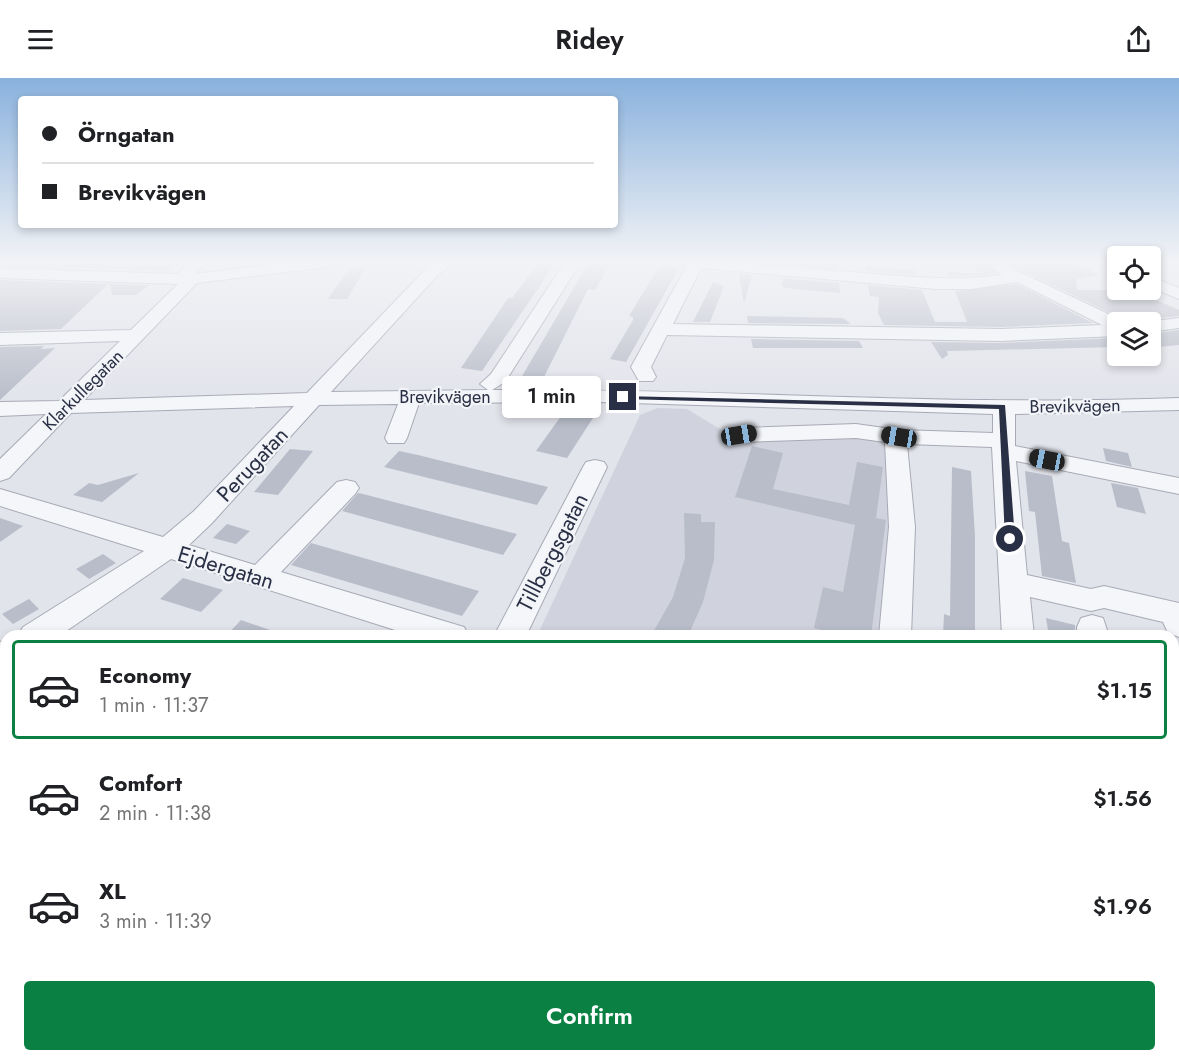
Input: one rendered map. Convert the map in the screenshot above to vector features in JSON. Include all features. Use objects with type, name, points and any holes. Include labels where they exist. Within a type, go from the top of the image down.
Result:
[{"type":"street","name":"Klarkullegatan","points":[[0,473],[138,335],[161,308]]},
{"type":"street","name":"Perugatan","points":[[44,630],[169,550],[203,517],[398,308]]},
{"type":"street","points":[[490,384],[498,378],[543,308]]},
{"type":"street","points":[[646,377],[641,367],[672,308]]},
{"type":"street","points":[[1079,308],[1107,322]]},
{"type":"street","points":[[1161,325],[1179,323]]},
{"type":"street","points":[[663,329],[967,335],[1107,329]]},
{"type":"street","points":[[0,339],[138,335]]},
{"type":"street","name":"Brevikvägen","points":[[0,409],[314,398],[599,396],[1002,407],[1179,404]]},
{"type":"street","points":[[396,438],[411,397]]},
{"type":"street","points":[[1002,407],[1005,423],[1004,446],[1018,630]]},
{"type":"street","points":[[739,435],[856,431],[1004,446],[1179,486]]},
{"type":"street","points":[[895,630],[902,527],[895,446],[899,437]]},
{"type":"street","name":"Tillbergsgatan","points":[[513,630],[595,467]]},
{"type":"street","points":[[260,577],[346,488]]},
{"type":"street","name":"Ejdergatan","points":[[0,497],[260,577],[416,630]]},
{"type":"street","points":[[1014,583],[1091,600],[1104,597],[1176,614],[1179,625]]},
{"type":"shaded area","points":[[658,408],[687,409],[730,435],[862,433],[892,439],[895,477],[885,630],[540,630],[640,415]]},
{"type":"building","points":[[0,308],[83,308],[61,329],[0,331]]},
{"type":"building","points":[[501,308],[525,308],[482,371],[461,368]]},
{"type":"building","points":[[562,308],[579,308],[541,383],[518,383]]},
{"type":"building","points":[[634,308],[656,308],[626,362],[610,359],[633,320],[633,317],[629,316]]},
{"type":"building","points":[[700,308],[715,308],[710,322],[693,322]]},
{"type":"building","points":[[878,308],[929,308],[935,322],[967,322],[962,308],[1064,308],[1093,323],[1001,327],[884,325],[878,313]]},
{"type":"building","points":[[1100,308],[1174,308],[1179,310],[1179,316],[1161,318],[1161,312],[1108,312]]},
{"type":"building","points":[[747,316],[843,318],[851,324],[748,323]]},
{"type":"building","points":[[1179,330],[1179,345],[1161,347],[1161,332]]},
{"type":"building","points":[[1107,338],[1107,347],[947,351],[948,355],[942,359],[931,342],[1001,343]]},
{"type":"building","points":[[751,339],[859,341],[863,348],[753,348]]},
{"type":"building","points":[[44,346],[41,349],[55,348],[0,400],[0,347]]},
{"type":"building","points":[[564,412],[593,418],[567,458],[536,451]]},
{"type":"building","points":[[752,446],[783,453],[773,489],[849,505],[857,462],[883,467],[876,518],[886,520],[872,630],[814,628],[823,587],[843,592],[855,525],[735,497]]},
{"type":"building","points":[[1103,448],[1128,453],[1132,467],[1106,461]]},
{"type":"building","points":[[290,449],[313,451],[278,495],[254,492]]},
{"type":"building","points":[[399,451],[548,487],[537,505],[384,467]]},
{"type":"building","points":[[952,467],[971,471],[975,536],[975,630],[943,630],[944,614],[950,616]]},
{"type":"building","points":[[1025,471],[1052,476],[1062,541],[1069,543],[1076,583],[1042,576],[1035,512],[1029,511]]},
{"type":"building","points":[[139,473],[102,502],[73,495],[89,483],[98,485]]},
{"type":"building","points":[[1111,483],[1138,488],[1146,514],[1117,507]]},
{"type":"building","points":[[358,493],[517,534],[503,555],[342,511]]},
{"type":"building","points":[[684,513],[701,514],[701,522],[715,522],[714,560],[703,602],[691,630],[654,630],[673,597],[685,558]]},
{"type":"building","points":[[0,518],[23,526],[0,542]]},
{"type":"building","points":[[227,524],[250,531],[236,544],[213,538]]},
{"type":"building","points":[[311,543],[479,591],[462,616],[291,565]]},
{"type":"building","points":[[103,554],[116,563],[89,579],[76,569]]},
{"type":"building","points":[[183,578],[223,590],[201,612],[160,599]]},
{"type":"building","points":[[29,599],[39,609],[13,624],[2,614]]},
{"type":"building","points":[[1046,618],[1075,625],[1075,630],[1048,630]]},
{"type":"building","points":[[241,620],[270,630],[232,630]]},
{"type":"route","points":[[623,397],[1002,407],[1005,423],[1003,451],[1010,539]]}]
